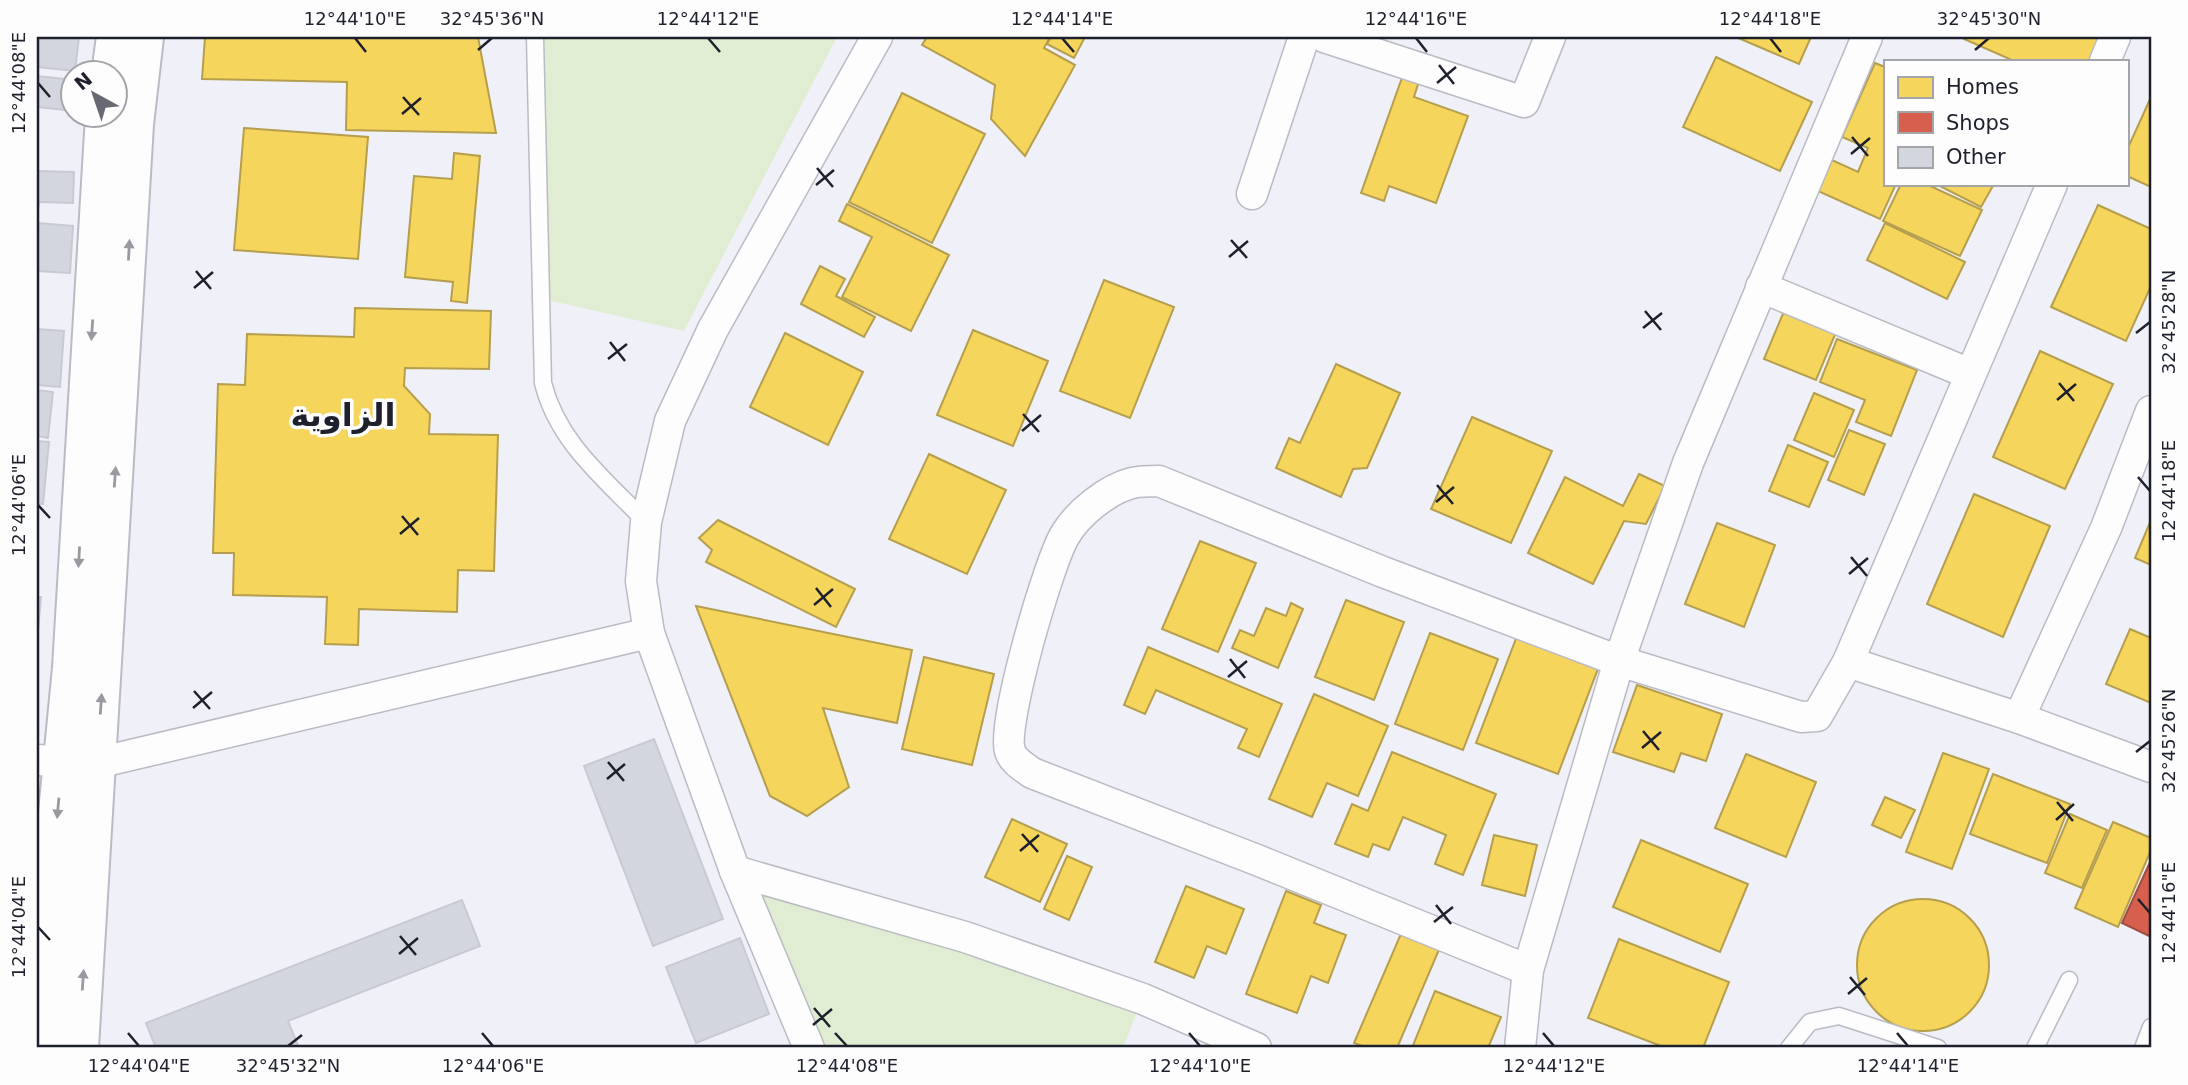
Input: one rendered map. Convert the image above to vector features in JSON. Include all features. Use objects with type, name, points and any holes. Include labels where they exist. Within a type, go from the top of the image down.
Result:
[{"type":"main road","points":[[113,60],[116,37]]},
{"type":"main road","points":[[48,1048],[51,922],[65,762],[144,37]]},
{"type":"main road","points":[[79,1048],[65,762],[104,130]]},
{"type":"street","points":[[809,1048],[735,871],[649,633],[641,581],[646,522],[670,421],[702,352],[877,37]]},
{"type":"street","points":[[1252,194],[1304,37]]},
{"type":"street","points":[[1324,37],[1524,102],[1550,37]]},
{"type":"street","points":[[1520,1048],[1528,970],[1619,662],[1689,463],[1867,37]]},
{"type":"street","points":[[2105,60],[2115,37]]},
{"type":"street","points":[[1528,970],[1258,859],[1032,773],[1010,753],[1007,739],[1031,631],[1065,535],[1093,504],[1130,483],[1158,481],[1382,572],[1619,662],[1801,717],[1816,716],[1848,662],[2051,186]]},
{"type":"street","points":[[1761,287],[1970,374]]},
{"type":"street","points":[[2019,718],[2106,528],[2151,411]]},
{"type":"street","points":[[65,762],[649,633]]},
{"type":"street","points":[[1848,662],[2019,718],[2151,767]]},
{"type":"street","points":[[735,871],[965,937],[1143,999],[1256,1048]]},
{"type":"lane","points":[[535,37],[543,383],[550,410],[572,446],[646,522]]},
{"type":"lane","points":[[2035,1048],[2069,981]]},
{"type":"lane","points":[[1789,1048],[1810,1022],[1839,1016],[1928,1047]]},
{"type":"lane","points":[[2143,1048],[2151,1027]]},
{"type":"green space","points":[[544,37],[837,37],[684,331],[547,300]]},
{"type":"green space","points":[[736,872],[1141,1002],[1123,1048],[807,1048]]},
{"type":"building: Homes","points":[[205,37],[478,37],[496,133],[346,130],[347,82],[202,79]]},
{"type":"building: Homes","points":[[927,37],[1050,37],[1044,48],[1075,65],[1025,156],[991,119],[995,85],[922,45]]},
{"type":"building: Homes","points":[[1051,37],[1085,37],[1074,58],[1047,44]]},
{"type":"building: Homes","points":[[1736,37],[1811,37],[1799,64]]},
{"type":"building: Homes","points":[[2101,37],[2090,60],[2012,60],[1964,39]]},
{"type":"building: Homes","points":[[1716,57],[1812,102],[1780,171],[1683,127]]},
{"type":"building: Homes","points":[[1875,63],[1884,67],[1884,186],[1895,186],[1880,219],[1818,191],[1832,160],[1858,172],[1868,148],[1842,137]]},
{"type":"building: Homes","points":[[1404,72],[1420,78],[1414,97],[1468,116],[1436,203],[1389,186],[1384,201],[1361,193]]},
{"type":"building: Homes","points":[[902,93],[985,134],[932,243],[849,202]]},
{"type":"building: Homes","points":[[2151,97],[2151,187],[2128,176],[2128,148]]},
{"type":"building: Homes","points":[[244,128],[368,137],[358,259],[234,250]]},
{"type":"building: Homes","points":[[454,153],[480,156],[467,303],[451,301],[453,282],[405,277],[414,176],[452,179]]},
{"type":"building: Homes","points":[[1900,186],[1930,186],[1982,210],[1960,256],[1883,221]]},
{"type":"building: Homes","points":[[1940,186],[1993,186],[1981,207]]},
{"type":"building: Homes","points":[[847,204],[949,255],[911,331],[842,297],[872,237],[839,221]]},
{"type":"building: Homes","points":[[2098,205],[2151,229],[2151,286],[2126,341],[2051,307]]},
{"type":"building: Homes","points":[[1885,223],[1965,262],[1947,299],[1867,260]]},
{"type":"building: Homes","points":[[820,266],[845,279],[836,296],[875,317],[864,337],[801,304]]},
{"type":"building: Homes","points":[[1104,280],[1174,307],[1130,418],[1060,391]]},
{"type":"building: Homes","points":[[1787,304],[1839,325],[1816,380],[1764,359]]},
{"type":"building: Homes","points":[[355,308],[491,311],[489,369],[405,368],[404,386],[430,414],[429,434],[498,435],[494,571],[458,570],[457,612],[359,609],[358,645],[325,644],[327,597],[233,595],[234,553],[213,553],[218,384],[245,385],[247,334],[354,337]]},
{"type":"building: Homes","points":[[973,330],[1048,361],[1013,446],[937,415]]},
{"type":"building: Homes","points":[[785,333],[863,372],[828,445],[750,407]]},
{"type":"building: Homes","points":[[1837,339],[1917,370],[1891,436],[1856,422],[1865,400],[1820,382]]},
{"type":"building: Homes","points":[[2040,351],[2113,384],[2065,489],[1993,457]]},
{"type":"building: Homes","points":[[1336,364],[1400,393],[1367,468],[1353,469],[1341,497],[1276,468],[1289,438],[1300,443]]},
{"type":"building: Homes","points":[[1814,393],[1854,410],[1834,457],[1794,440]]},
{"type":"building: Homes","points":[[1472,417],[1552,451],[1511,543],[1431,509]]},
{"type":"building: Homes","points":[[1849,430],[1885,444],[1864,495],[1828,480]]},
{"type":"building: Homes","points":[[1788,445],[1828,462],[1809,507],[1769,491]]},
{"type":"building: Homes","points":[[929,454],[1006,490],[967,574],[889,539]]},
{"type":"building: Homes","points":[[1639,474],[1665,486],[1646,524],[1624,521],[1593,584],[1528,553],[1565,477],[1623,506]]},
{"type":"building: Homes","points":[[1974,494],[2050,526],[2003,637],[1927,604]]},
{"type":"building: Homes","points":[[718,520],[855,589],[836,627],[706,562],[712,550],[699,538]]},
{"type":"building: Homes","points":[[2151,520],[2151,565],[2135,558]]},
{"type":"building: Homes","points":[[1717,523],[1775,545],[1744,627],[1685,604]]},
{"type":"building: Homes","points":[[1200,541],[1256,563],[1218,652],[1162,629]]},
{"type":"building: Homes","points":[[1346,600],[1404,622],[1374,700],[1315,677]]},
{"type":"building: Homes","points":[[1291,603],[1303,609],[1278,668],[1232,648],[1240,630],[1254,636],[1266,608],[1286,616]]},
{"type":"building: Homes","points":[[696,606],[912,650],[897,723],[823,708],[849,787],[807,816],[770,796]]},
{"type":"building: Homes","points":[[2130,629],[2151,638],[2151,703],[2106,684]]},
{"type":"building: Homes","points":[[1430,633],[1498,659],[1463,750],[1395,724]]},
{"type":"building: Homes","points":[[1517,636],[1599,666],[1558,774],[1476,743]]},
{"type":"building: Homes","points":[[1148,647],[1282,704],[1259,757],[1238,748],[1247,729],[1156,690],[1145,714],[1124,705]]},
{"type":"building: Homes","points":[[924,657],[994,674],[972,765],[902,749]]},
{"type":"building: Homes","points":[[1637,685],[1722,714],[1706,761],[1681,753],[1674,772],[1613,752]]},
{"type":"building: Homes","points":[[1314,694],[1388,726],[1358,796],[1327,783],[1312,817],[1269,799]]},
{"type":"building: Homes","points":[[1392,752],[1496,794],[1463,875],[1435,864],[1446,835],[1403,817],[1389,850],[1373,844],[1368,857],[1335,844],[1352,804],[1368,811]]},
{"type":"building: Homes","points":[[1943,753],[1989,769],[1952,869],[1906,852]]},
{"type":"building: Homes","points":[[1746,754],[1816,782],[1786,857],[1715,828]]},
{"type":"building: Homes","points":[[1993,774],[2070,804],[2047,863],[1970,834]]},
{"type":"building: Homes","points":[[1885,797],[1915,810],[1901,838],[1872,825]]},
{"type":"building: Homes","points":[[2070,814],[2107,830],[2082,888],[2045,873]]},
{"type":"building: Homes","points":[[1012,819],[1067,844],[1040,902],[985,877]]},
{"type":"building: Homes","points":[[2113,822],[2151,838],[2151,850],[2118,927],[2075,908]]},
{"type":"building: Homes","points":[[1494,835],[1537,845],[1525,896],[1482,885]]},
{"type":"building: Homes","points":[[1641,840],[1748,884],[1720,952],[1613,907]]},
{"type":"building: Homes","points":[[1067,856],[1092,867],[1069,920],[1044,909]]},
{"type":"building: Homes","points":[[1186,886],[1244,909],[1226,954],[1207,946],[1194,978],[1155,962]]},
{"type":"building: Homes","points":[[1286,891],[1321,905],[1314,923],[1346,935],[1328,983],[1311,976],[1297,1013],[1246,994]]},
{"type":"building: Homes","points":[[1923,899],[1948,904],[1970,918],[1984,940],[1989,965],[1984,990],[1970,1012],[1948,1026],[1923,1031],[1898,1026],[1876,1012],[1862,990],[1857,965],[1862,940],[1876,918],[1898,904]]},
{"type":"building: Homes","points":[[1403,929],[1441,945],[1397,1048],[1368,1048],[1354,1043]]},
{"type":"building: Homes","points":[[1619,939],[1729,982],[1703,1048],[1666,1048],[1588,1018]]},
{"type":"building: Homes","points":[[1435,991],[1501,1017],[1488,1048],[1412,1048]]},
{"type":"building: Shops","points":[[2151,860],[2151,937],[2122,923]]},
{"type":"building: Other","points":[[37,37],[79,37],[76,60],[60,60],[60,69],[37,67]]},
{"type":"building: Other","points":[[37,76],[60,78],[60,109],[37,107]]},
{"type":"building: Other","points":[[37,171],[74,172],[73,203],[39,202],[37,217]]},
{"type":"building: Other","points":[[37,223],[73,226],[70,273],[37,271]]},
{"type":"building: Other","points":[[37,329],[64,331],[60,387],[37,385]]},
{"type":"building: Other","points":[[37,390],[53,392],[48,438],[37,436]]},
{"type":"building: Other","points":[[37,441],[49,442],[43,504],[37,504]]},
{"type":"building: Other","points":[[37,597],[41,597],[37,642]]},
{"type":"building: Other","points":[[654,739],[723,919],[653,946],[584,766]]},
{"type":"building: Other","points":[[462,900],[480,946],[288,1021],[299,1048],[156,1048],[146,1023]]},
{"type":"building: Other","points":[[740,938],[769,1014],[696,1043],[666,967]]},
{"type":"district","name":"الزاوية","points":[[343,415]]}]
